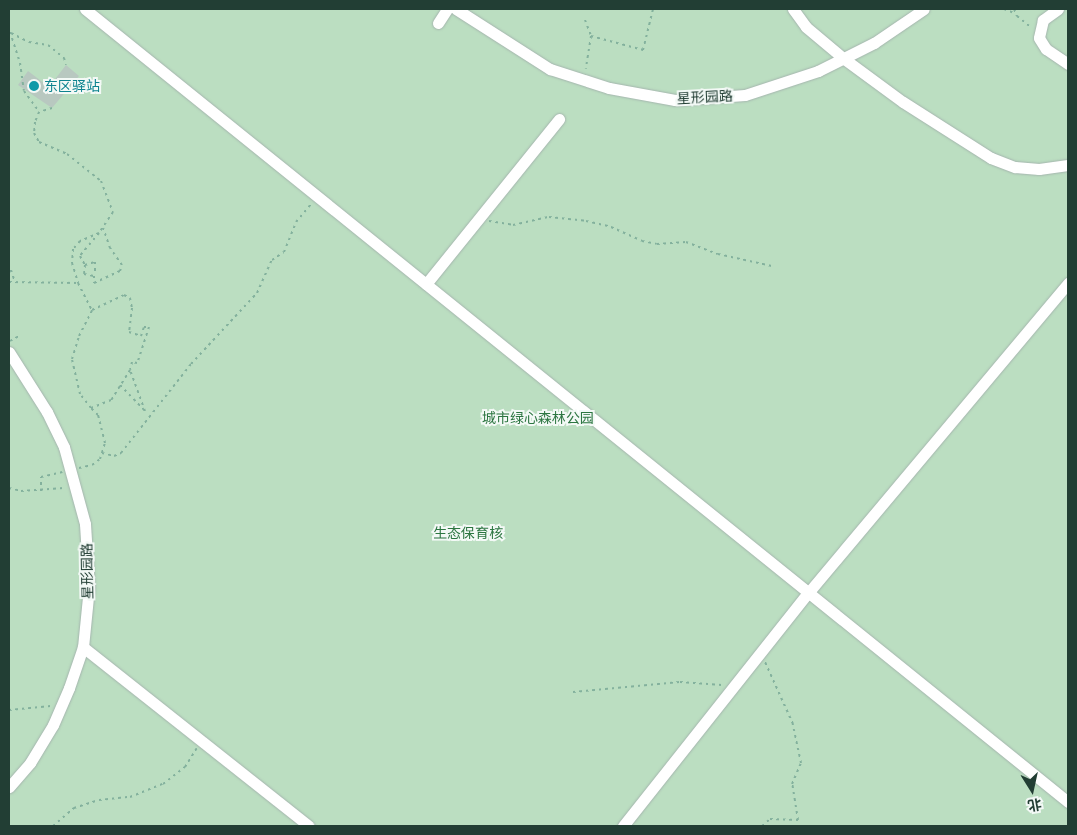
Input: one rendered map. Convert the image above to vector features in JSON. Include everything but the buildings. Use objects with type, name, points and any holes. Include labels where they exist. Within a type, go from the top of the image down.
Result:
[{"type":"street","points":[[85,9],[1068,802]]},
{"type":"street","points":[[438,23],[446,9]]},
{"type":"street","name":"星形园路","points":[[456,9],[550,69],[608,88],[675,100],[745,95],[818,70],[874,43],[924,9]]},
{"type":"street","points":[[793,9],[806,27],[842,58],[919,113],[992,158],[1015,166],[1039,169],[1068,165]]},
{"type":"street","points":[[1058,9],[1043,20],[1039,30],[1039,38],[1046,49],[1068,64]]},
{"type":"street","points":[[426,284],[559,118]]},
{"type":"street","points":[[623,826],[808,593],[1068,283]]},
{"type":"street","name":"星形园路","points":[[9,352],[47,412],[72,470],[88,555],[89,586],[83,647],[59,712],[30,762],[9,787]]},
{"type":"street","points":[[83,647],[310,826]]},
{"type":"path","points":[[591,36],[643,50],[653,9]]},
{"type":"path","points":[[1004,9],[1005,12],[1014,13],[1027,26],[1039,30]]},
{"type":"path","points":[[585,20],[591,36],[585,80]]},
{"type":"path","points":[[9,32],[29,42],[48,45],[64,58],[66,65]]},
{"type":"path","points":[[9,32],[20,63],[24,91],[40,112]]},
{"type":"path","points":[[40,112],[52,108]]},
{"type":"path","points":[[40,112],[34,133],[39,142],[67,154],[101,181],[113,212],[103,228],[80,256],[85,265],[84,274],[94,276]]},
{"type":"path","points":[[102,453],[114,456],[121,452],[191,364],[257,292],[272,260],[284,252],[300,216],[318,197]]},
{"type":"path","points":[[479,218],[513,226],[549,217],[586,221],[606,225],[642,241],[665,244],[686,242],[718,254],[772,266]]},
{"type":"path","points":[[85,265],[95,262],[94,283],[120,271],[122,265],[110,248],[103,228]]},
{"type":"path","points":[[92,310],[78,283],[72,263],[73,249],[80,241],[99,233]]},
{"type":"path","points":[[9,272],[11,270],[15,282]]},
{"type":"path","points":[[9,282],[78,283]]},
{"type":"path","points":[[41,491],[41,477],[92,465],[102,453],[105,443],[103,426],[90,408],[80,394],[72,358],[79,336],[92,310],[124,295],[130,298],[132,308],[128,332],[141,336],[144,327],[149,327],[137,363],[132,362],[130,370],[112,400],[90,408]]},
{"type":"path","points":[[9,342],[19,336]]},
{"type":"path","points":[[120,385],[145,411],[130,370]]},
{"type":"path","points":[[9,488],[41,491],[76,484]]},
{"type":"path","points":[[760,653],[793,724],[801,763],[792,784],[798,820],[770,819],[762,826]]},
{"type":"path","points":[[573,692],[694,681],[734,687]]},
{"type":"path","points":[[9,710],[49,705],[59,712]]},
{"type":"path","points":[[54,826],[74,808],[99,800],[130,797],[163,784],[185,767],[202,740]]},
{"type":"green space","name":"城市绿心森林公园","points":[[9,9],[1068,9],[1068,826],[9,826]]},
{"type":"place","name":"东区驿站","points":[[34,86]]},
{"type":"park label","name":"生态保育核","points":[[468,533]]}]
